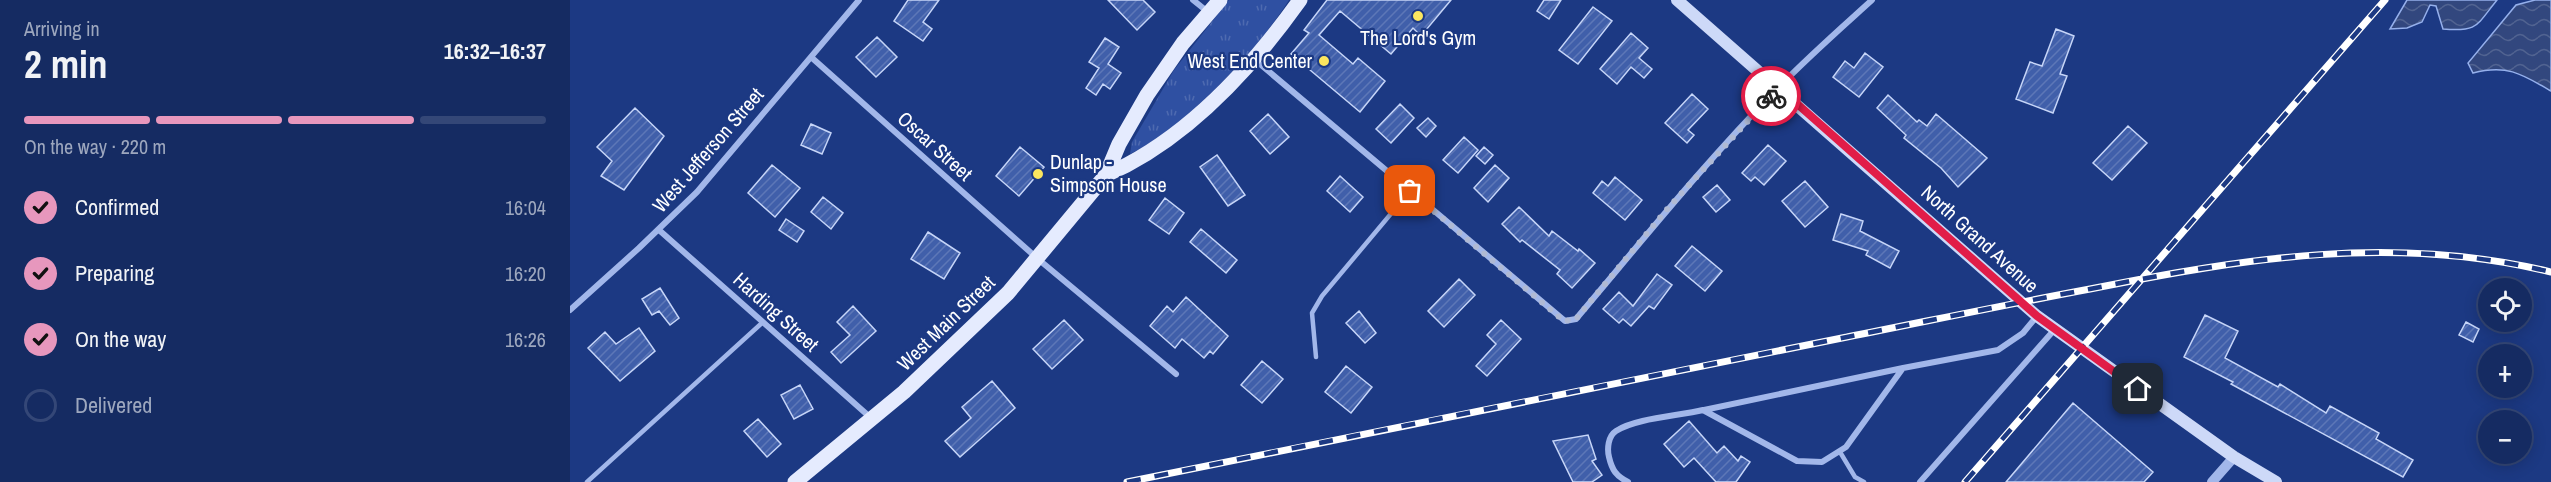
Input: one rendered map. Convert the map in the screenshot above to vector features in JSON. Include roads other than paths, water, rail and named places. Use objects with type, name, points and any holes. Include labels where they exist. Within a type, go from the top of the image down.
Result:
[{"type":"main road","name":"West Main Street","points":[[795,482],[904,392],[1008,293],[1038,259],[1107,175],[1119,144],[1147,95],[1208,12],[1220,0]]},
{"type":"main road","name":"West Main Street","points":[[1107,175],[1137,162],[1197,116],[1254,59],[1300,0]]},
{"type":"main road","name":"North Grand Avenue","points":[[1677,0],[2037,316],[2234,457],[2276,482]]},
{"type":"street","name":"West Jefferson Street","points":[[570,310],[659,230],[696,192],[859,0]]},
{"type":"street","points":[[1194,0],[1208,12]]},
{"type":"street","points":[[1254,59],[1564,321],[1576,319],[1582,313],[1668,208],[1778,87],[1872,0]]},
{"type":"street","name":"Oscar Street","points":[[811,57],[1038,259],[1176,374]]},
{"type":"street","name":"Harding Street","points":[[659,230],[870,418]]},
{"type":"street","points":[[1628,482],[1617,476],[1612,469],[1608,453],[1610,437],[1615,431],[1636,424],[1998,350],[2023,333],[2037,316]]},
{"type":"street","points":[[1920,482],[2055,329]]},
{"type":"street","points":[[1703,410],[1797,461],[1822,462],[1840,452],[1903,368]]},
{"type":"street","points":[[2212,482],[2234,457]]},
{"type":"lane","points":[[1316,357],[1312,313],[1322,296],[1410,191]]},
{"type":"lane","points":[[586,482],[763,322]]},
{"type":"lane","points":[[1840,452],[1855,477],[1864,482]]},
{"type":"water","points":[[2407,0],[2497,0],[2480,21],[2470,28],[2443,29],[2436,6],[2430,5],[2422,22],[2407,28],[2390,29]]},
{"type":"water","points":[[2535,0],[2551,0],[2551,91],[2514,72],[2485,70],[2473,73],[2468,63],[2516,5]]},
{"type":"railway","points":[[1965,482],[2385,0]]},
{"type":"railway","points":[[1127,482],[1999,307],[2205,268],[2320,255],[2377,253],[2435,254],[2492,261],[2551,272]]},
{"type":"place","name":"The Lord's Gym","points":[[1418,16]]},
{"type":"place","name":"West End Center","points":[[1324,61]]},
{"type":"place","name":"Dunlap - Simpson House","points":[[1038,174]]}]
